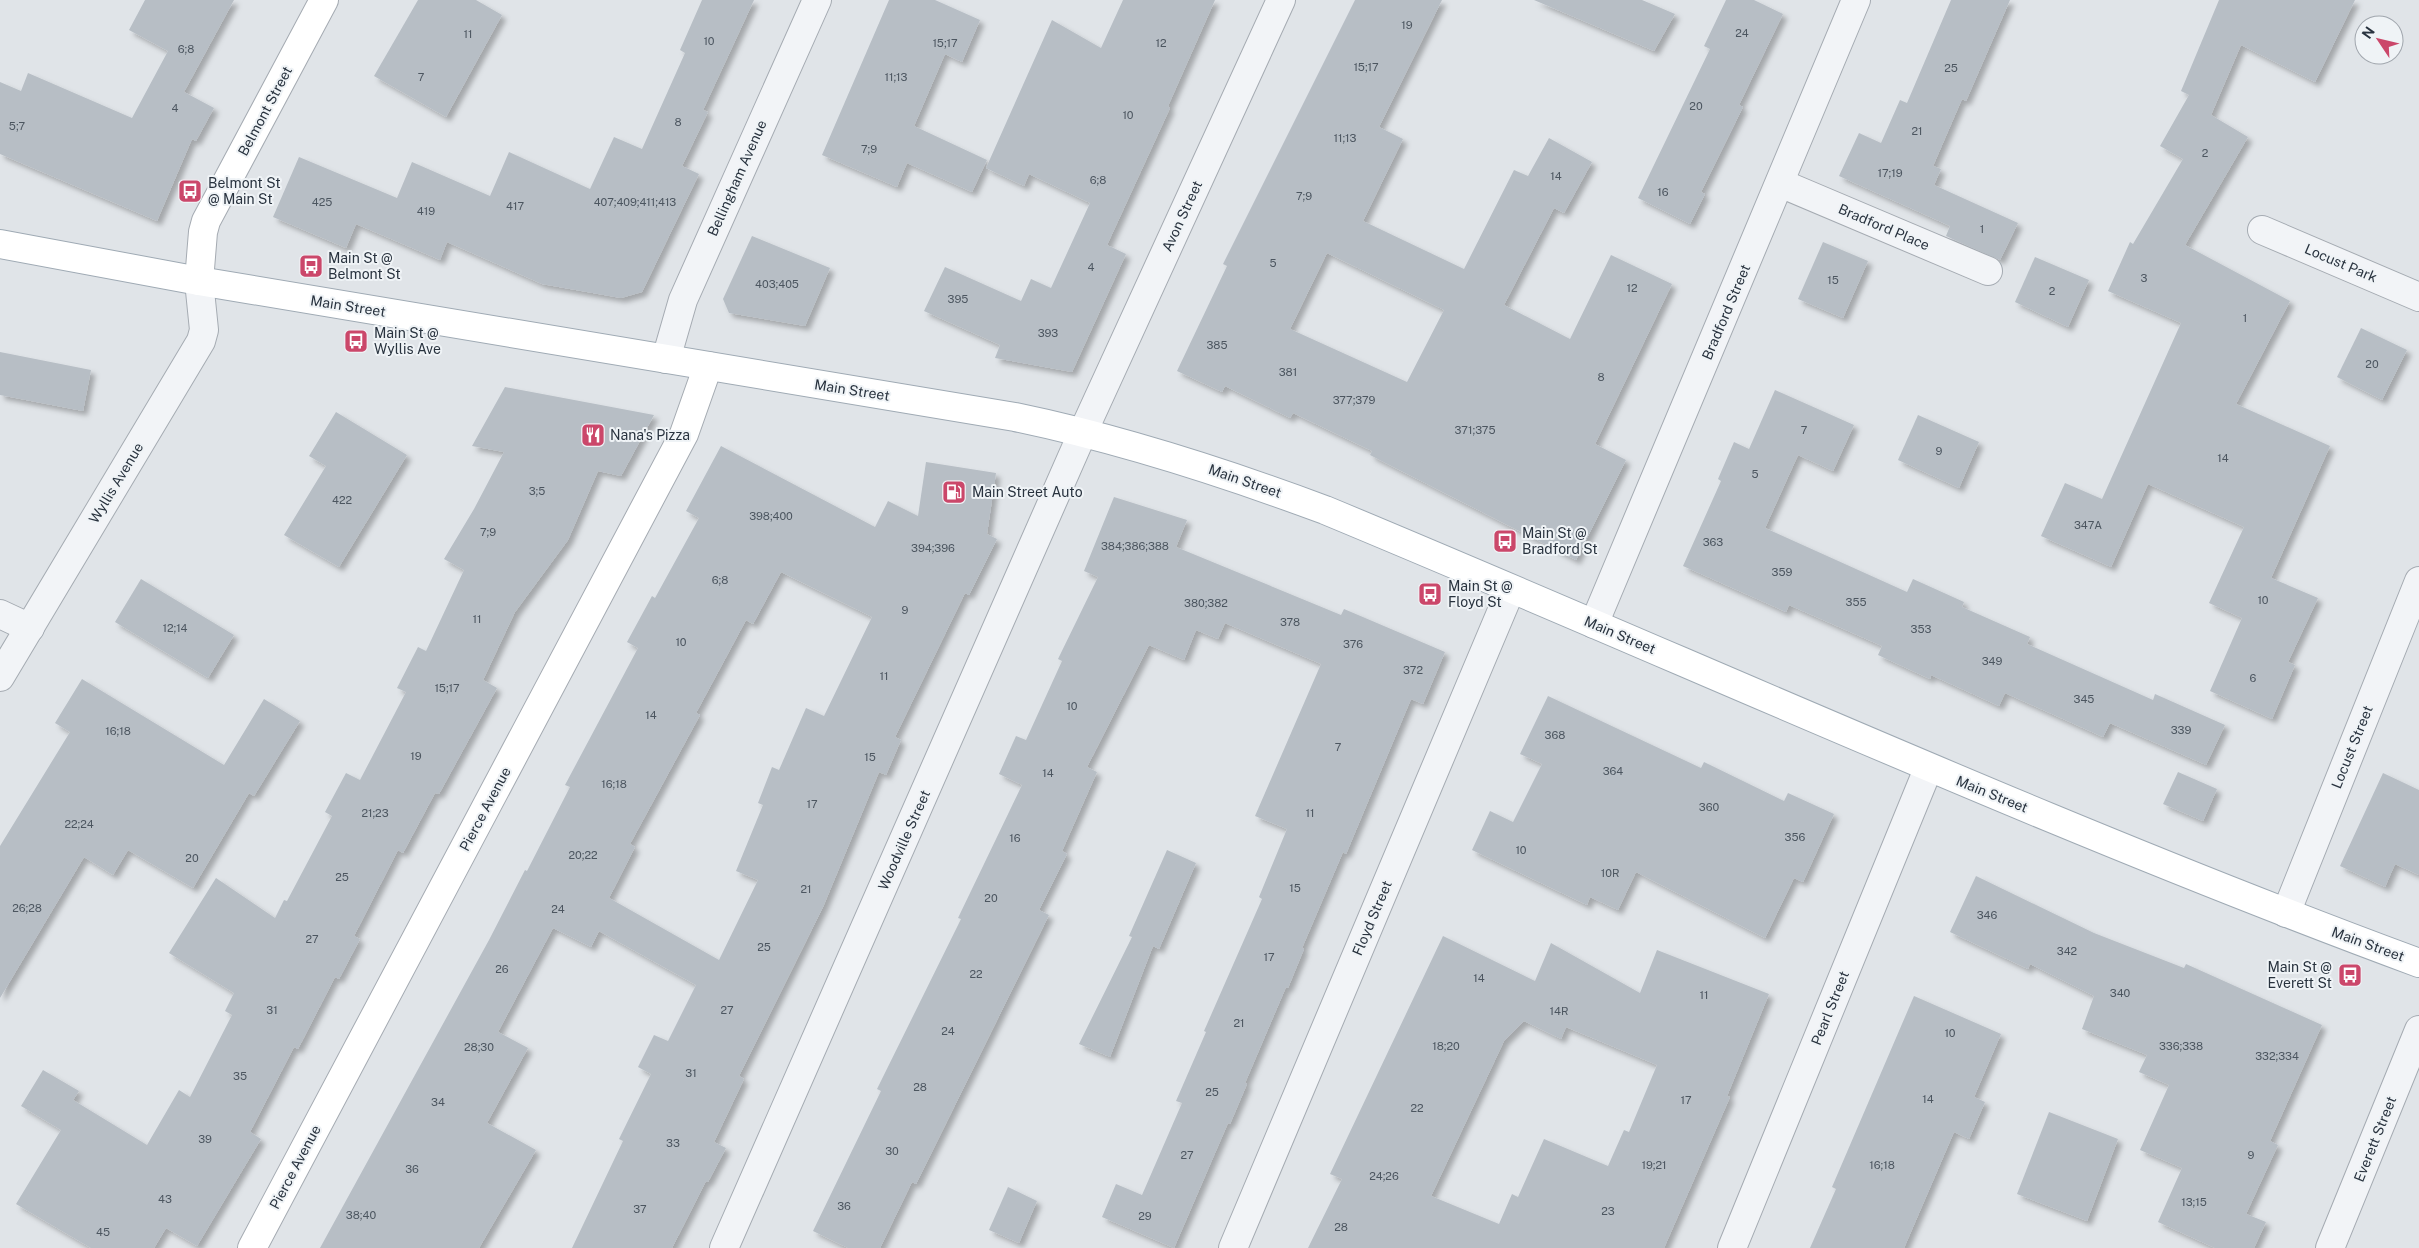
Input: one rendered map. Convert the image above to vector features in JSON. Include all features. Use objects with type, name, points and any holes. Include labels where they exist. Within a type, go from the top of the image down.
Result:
[{"type":"main road","name":"Belmont Street","points":[[199,281],[202,232],[206,220],[324,0]]},
{"type":"main road","name":"Main Street","points":[[0,244],[199,281],[1015,417],[1083,432],[1160,453],[1236,477],[1325,510],[1928,768],[2286,913],[2419,962]]},
{"type":"main road","name":"Pierce Avenue","points":[[252,1248],[684,434],[708,366]]},
{"type":"street","name":"Bellingham Avenue","points":[[666,359],[683,300],[817,0]]},
{"type":"street","name":"Avon Street","points":[[1083,432],[1281,0]]},
{"type":"street","name":"Bradford Street","points":[[1594,624],[1856,0]]},
{"type":"street","name":"Bradford Place","points":[[1780,184],[1988,271]]},
{"type":"street","name":"Locust Park","points":[[2262,230],[2419,297]]},
{"type":"street","name":"Wyllis Avenue","points":[[0,677],[201,341],[204,330],[199,281]]},
{"type":"street","name":"Woodville Street","points":[[724,1248],[1083,432]]},
{"type":"street","name":"Locust Street","points":[[2286,913],[2419,581]]},
{"type":"street","name":"Floyd Street","points":[[1233,1248],[1511,589]]},
{"type":"street","points":[[0,614],[30,628]]},
{"type":"street","name":"Pearl Street","points":[[1732,1248],[1928,768]]},
{"type":"street","name":"Everett Street","points":[[2330,1248],[2419,1030]]},
{"type":"building","points":[[145,0],[234,0],[184,92],[214,108],[196,141],[192,139],[157,221],[0,154],[0,82],[21,91],[28,73],[132,118],[168,51],[129,30]]},
{"type":"building","points":[[418,0],[476,0],[502,15],[446,117],[374,76]]},
{"type":"building","points":[[702,0],[754,0],[703,110],[708,112],[682,166],[699,174],[642,292],[621,298],[542,284],[447,242],[440,260],[356,224],[346,248],[273,217],[299,157],[397,198],[412,162],[490,196],[509,152],[590,189],[614,137],[642,149],[685,53],[680,50]]},
{"type":"building","points":[[889,0],[935,0],[980,20],[962,62],[945,54],[914,126],[987,160],[972,192],[907,163],[897,187],[822,155]]},
{"type":"building","points":[[1123,0],[1215,0],[1168,106],[1170,108],[1107,245],[1126,254],[1072,372],[995,358],[1000,345],[924,311],[945,267],[1021,301],[1031,279],[1051,288],[1090,203],[1029,174],[1024,186],[986,168],[1052,20],[1101,48]]},
{"type":"building","points":[[1355,0],[1442,0],[1379,127],[1403,139],[1363,221],[1464,269],[1514,170],[1528,176],[1549,138],[1592,162],[1564,213],[1554,208],[1504,305],[1570,339],[1611,255],[1672,284],[1595,444],[1626,460],[1576,560],[1370,455],[1372,451],[1293,413],[1290,418],[1225,386],[1222,392],[1177,371],[1227,266],[1223,264]],"holes":[[[1327,253],[1444,310],[1407,382],[1290,329]]]},
{"type":"building","points":[[1534,0],[1642,0],[1675,14],[1654,51]]},
{"type":"building","points":[[1726,0],[1754,0],[1783,14],[1739,105],[1743,107],[1701,192],[1705,194],[1690,224],[1638,198],[1710,49],[1704,46]]},
{"type":"building","points":[[1951,0],[2010,0],[1966,101],[1962,99],[1933,166],[1941,169],[1934,185],[2018,223],[2000,260],[1946,236],[1950,226],[1839,176],[1859,133],[1881,143],[1900,100],[1907,103]]},
{"type":"building","points":[[2219,0],[2355,0],[2315,82],[2241,45],[2211,115],[2248,137],[2185,245],[2290,301],[2236,404],[2330,446],[2271,578],[2318,598],[2288,662],[2295,665],[2272,719],[2210,691],[2242,618],[2209,603],[2244,527],[2148,484],[2111,567],[2041,536],[2065,483],[2102,499],[2181,323],[2108,291],[2130,242],[2133,244],[2183,159],[2160,146],[2189,95],[2181,91]]},
{"type":"building","points":[[752,236],[830,268],[805,326],[729,313],[723,299]]},
{"type":"building","points":[[1823,242],[1868,261],[1843,318],[1798,299]]},
{"type":"building","points":[[2035,257],[2089,280],[2068,327],[2015,302]]},
{"type":"building","points":[[2361,328],[2407,350],[2382,400],[2337,377]]},
{"type":"building","points":[[0,352],[91,370],[83,411],[0,395]]},
{"type":"building","points":[[505,387],[654,415],[621,476],[598,471],[568,540],[515,612],[483,680],[497,688],[439,794],[435,793],[403,853],[398,850],[354,936],[360,939],[339,979],[335,977],[298,1049],[294,1047],[250,1132],[261,1139],[197,1246],[166,1228],[154,1248],[91,1248],[16,1204],[61,1130],[21,1106],[43,1070],[79,1091],[73,1100],[147,1145],[179,1090],[190,1097],[232,1015],[225,1011],[234,993],[169,953],[216,878],[275,918],[284,900],[287,901],[332,816],[325,812],[346,773],[360,780],[406,692],[397,688],[418,647],[426,651],[464,570],[444,559],[474,509],[504,452],[472,446]]},
{"type":"building","points":[[1775,390],[1854,425],[1833,471],[1798,455],[1765,528],[1907,592],[1913,579],[1964,602],[1962,607],[2030,637],[2027,644],[2153,700],[2155,694],[2225,725],[2206,765],[2110,723],[2103,737],[2005,693],[1999,706],[1931,675],[1930,679],[1878,655],[1882,646],[1789,605],[1786,612],[1683,566],[1721,481],[1718,479],[1734,442],[1749,449]]},
{"type":"building","points":[[336,412],[407,455],[339,567],[284,535],[326,466],[309,456]]},
{"type":"building","points":[[1918,415],[1979,442],[1959,488],[1898,460]]},
{"type":"building","points":[[721,446],[875,527],[888,501],[918,516],[926,462],[996,473],[987,534],[997,539],[969,595],[965,593],[895,737],[901,740],[886,775],[879,772],[823,907],[739,1076],[744,1079],[714,1142],[726,1148],[708,1182],[706,1181],[672,1248],[572,1248],[623,1141],[619,1139],[651,1074],[638,1067],[654,1035],[668,1041],[696,985],[599,931],[591,947],[553,928],[498,1032],[528,1048],[487,1123],[536,1150],[479,1248],[320,1248],[489,940],[525,870],[527,871],[570,787],[565,785],[638,648],[627,642],[652,596],[655,598],[699,518],[686,511]],"holes":[[[781,572],[872,617],[824,716],[806,708],[779,770],[772,767],[758,803],[763,805],[736,871],[758,880],[719,960],[609,898],[635,847],[630,844],[700,715],[696,713],[746,620],[753,624]]]},
{"type":"building","points":[[1114,497],[1187,520],[1176,547],[1341,615],[1344,609],[1445,652],[1423,704],[1411,699],[1346,854],[1343,852],[1302,948],[1304,949],[1245,1083],[1247,1084],[1230,1124],[1228,1123],[1174,1248],[1102,1217],[1116,1184],[1142,1195],[1182,1103],[1176,1101],[1206,1032],[1204,1031],[1262,899],[1259,897],[1287,829],[1255,816],[1321,664],[1225,623],[1218,639],[1196,630],[1184,660],[1149,645],[1087,767],[1097,772],[1062,851],[1067,854],[1039,910],[1049,915],[916,1184],[912,1182],[880,1248],[848,1248],[813,1231],[881,1091],[877,1089],[961,919],[958,918],[1022,785],[999,774],[1016,736],[1026,740],[1062,661],[1058,659],[1098,577],[1084,571]]},
{"type":"building","points":[[141,579],[234,635],[208,678],[115,622]]},
{"type":"building","points":[[82,679],[224,765],[264,699],[300,721],[254,796],[249,793],[193,888],[128,850],[113,875],[84,857],[0,998],[0,846],[70,732],[55,723]]},
{"type":"building","points":[[1548,696],[1701,768],[1704,762],[1784,801],[1788,793],[1834,814],[1803,882],[1794,878],[1765,938],[1636,872],[1618,910],[1590,897],[1587,905],[1472,850],[1490,811],[1513,822],[1542,764],[1520,754]]},
{"type":"building","points":[[2178,772],[2217,789],[2203,821],[2163,804]]},
{"type":"building","points":[[2383,773],[2419,790],[2419,875],[2395,864],[2385,887],[2340,866]]},
{"type":"building","points":[[1167,850],[1196,863],[1159,949],[1153,946],[1110,1057],[1079,1044],[1132,937],[1129,936]]},
{"type":"building","points":[[1976,876],[2094,933],[2184,968],[2186,964],[2322,1025],[2270,1141],[2278,1145],[2246,1214],[2266,1222],[2254,1248],[2215,1248],[2158,1222],[2182,1168],[2140,1150],[2169,1085],[2139,1072],[2147,1055],[2082,1029],[2094,996],[2030,964],[2028,969],[1950,932]]},
{"type":"building","points":[[1443,936],[1535,981],[1551,943],[1640,993],[1657,950],[1769,994],[1727,1096],[1730,1097],[1664,1248],[1308,1248],[1342,1179],[1330,1174]],"holes":[[[1524,1021],[1561,1039],[1566,1027],[1657,1065],[1629,1132],[1624,1130],[1608,1166],[1544,1139],[1518,1197],[1512,1194],[1499,1224],[1431,1196],[1504,1041]]]},
{"type":"building","points":[[1914,996],[2001,1034],[1974,1097],[1985,1102],[1969,1139],[1954,1132],[1904,1248],[1810,1248],[1836,1189],[1832,1187]]},
{"type":"building","points":[[2049,1112],[2118,1139],[2087,1221],[2017,1194]]},
{"type":"building","points":[[1008,1187],[1037,1201],[1019,1243],[989,1230]]},
{"type":"place","name":"Belmont St @ Main St","points":[[190,191]]},
{"type":"place","name":"Main St @ Belmont St","points":[[311,266]]},
{"type":"place","name":"Main St @ Wyllis Ave","points":[[356,341]]},
{"type":"place","name":"Nana's Pizza","points":[[593,435]]},
{"type":"place","name":"Main Street Auto","points":[[954,492]]},
{"type":"place","name":"Main St @ Bradford St","points":[[1505,541]]},
{"type":"place","name":"Main St @ Floyd St","points":[[1430,594]]},
{"type":"place","name":"Main St @ Everett St","points":[[2350,975]]}]
